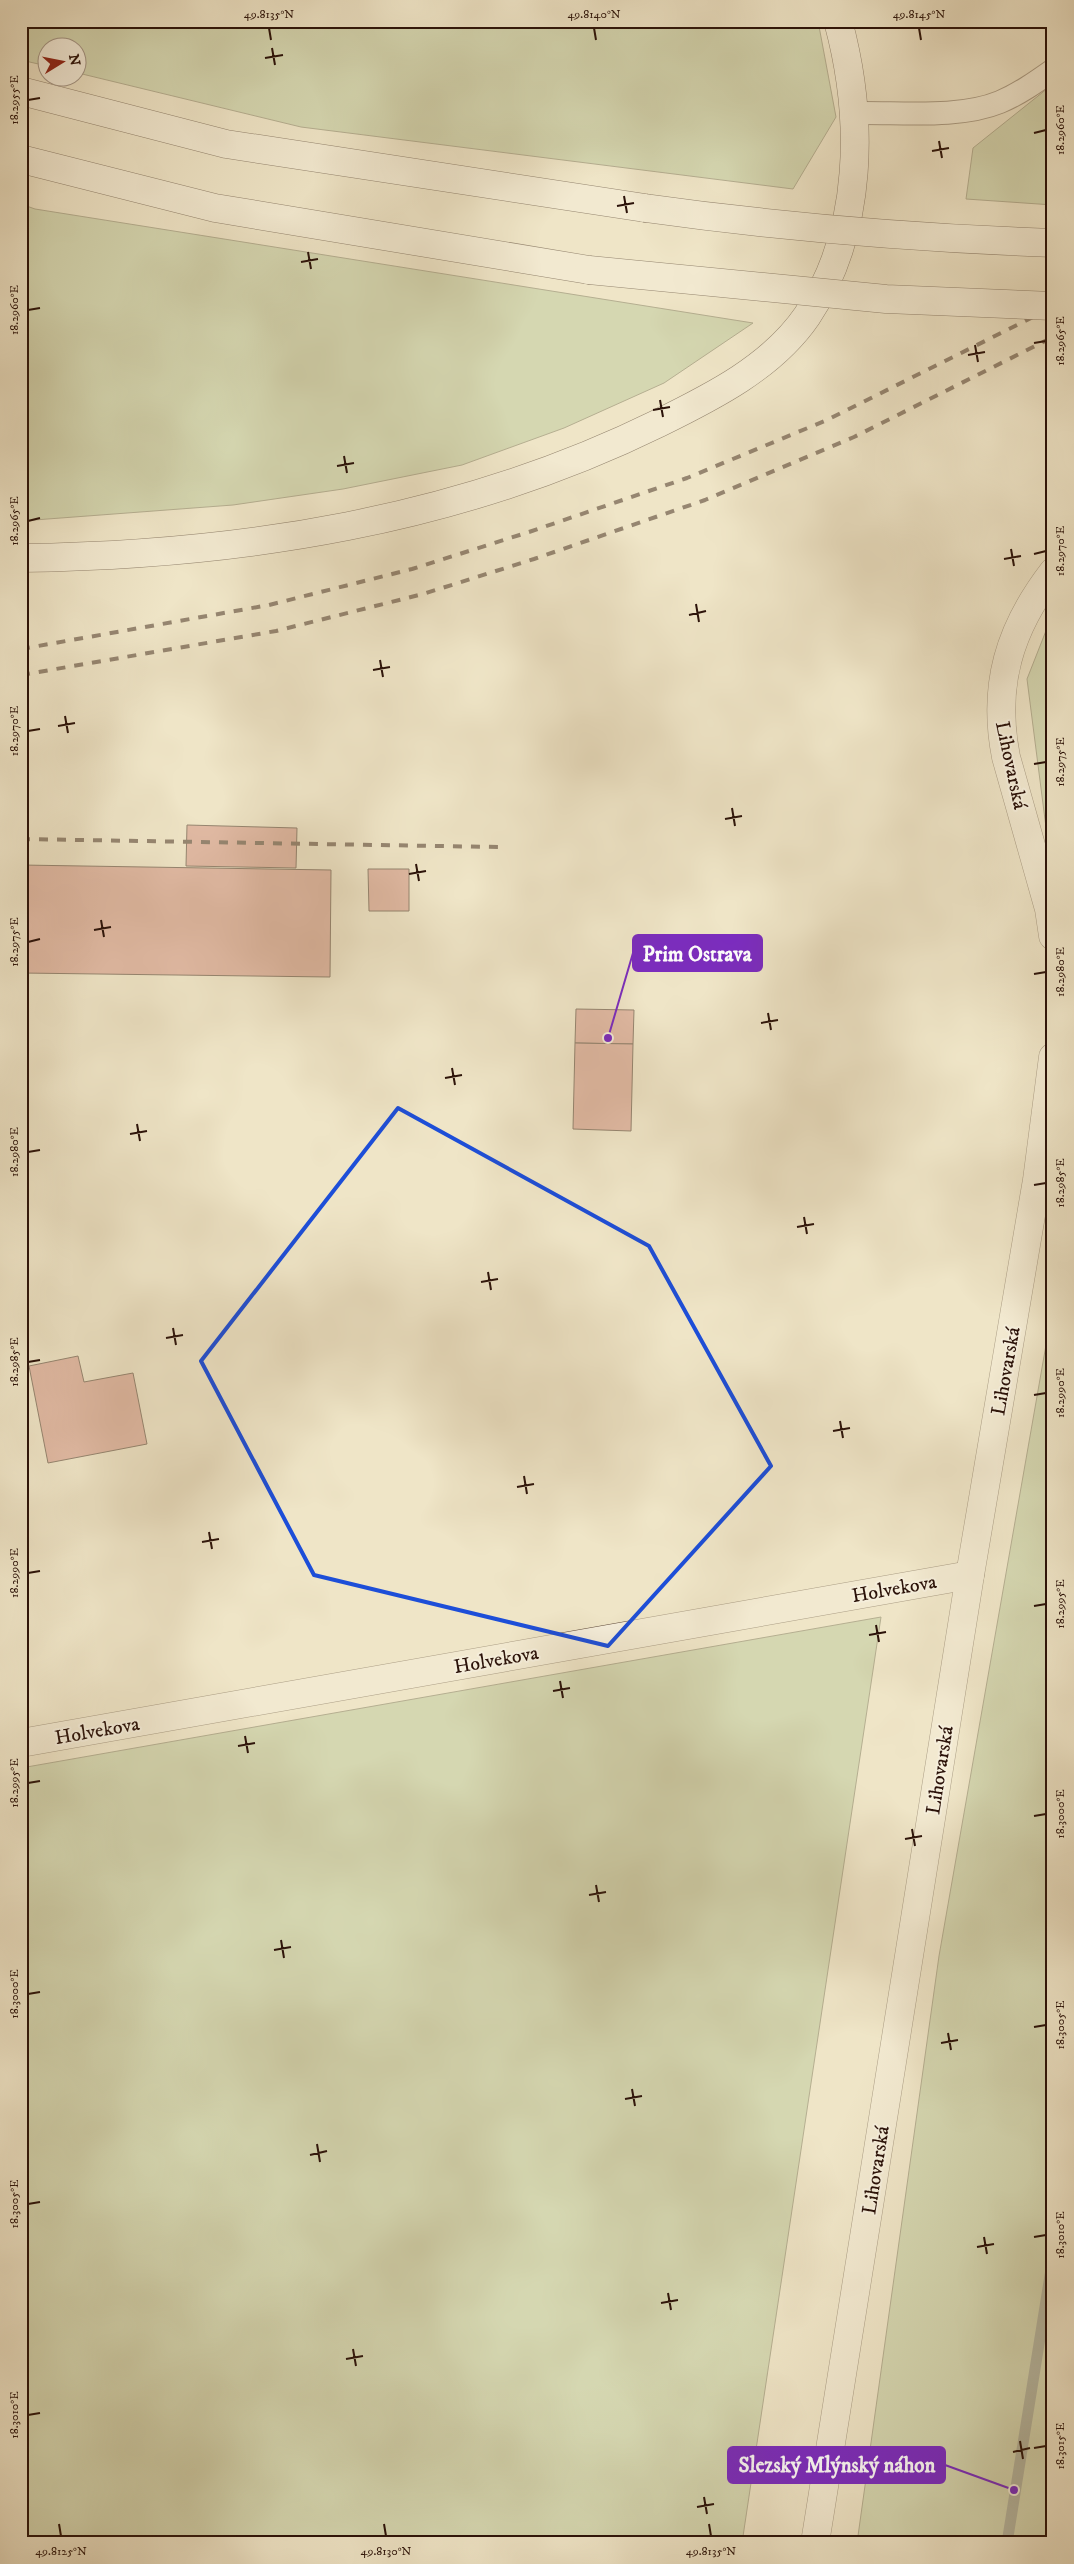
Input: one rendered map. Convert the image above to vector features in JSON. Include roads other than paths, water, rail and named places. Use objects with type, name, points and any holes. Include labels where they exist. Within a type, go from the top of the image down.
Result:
[{"type":"main road","points":[[21,558],[103,556],[204,548],[297,536],[389,519],[434,508],[541,474],[638,433],[732,384],[762,361],[805,319],[816,302],[834,263],[847,216],[853,176],[855,113],[851,78],[838,21]]},
{"type":"main road","points":[[21,91],[226,144],[645,208],[818,229],[976,240],[1053,243]]},
{"type":"main road","points":[[21,159],[215,208],[589,270],[886,299],[1053,306]]},
{"type":"main road","name":"Lihovarská","points":[[1053,572],[1035,596],[1013,639],[1003,677],[1000,709],[1001,733],[1006,757],[1049,909],[1053,936]]},
{"type":"main road","name":"Lihovarská","points":[[815,2543],[970,1575],[1037,1180],[1053,1057]]},
{"type":"main road","name":"Holvekova","points":[[21,1743],[970,1575]]},
{"type":"lane","points":[[855,113],[960,111],[980,107],[1016,94],[1053,70]]},
{"type":"waterway","points":[[1007,2543],[1053,2257]]},
{"type":"railway","points":[[21,649],[269,605],[412,569],[529,532],[687,478],[827,420],[1053,307]]},
{"type":"railway","points":[[21,675],[276,631],[423,594],[534,559],[705,500],[854,437],[1053,337]]},
{"type":"railway","points":[[21,839],[498,847]]},
{"type":"place","name":"Prim Ostrava","points":[[608,1038]]},
{"type":"place","name":"Slezský Mlýnský náhon","points":[[1014,2490]]}]
